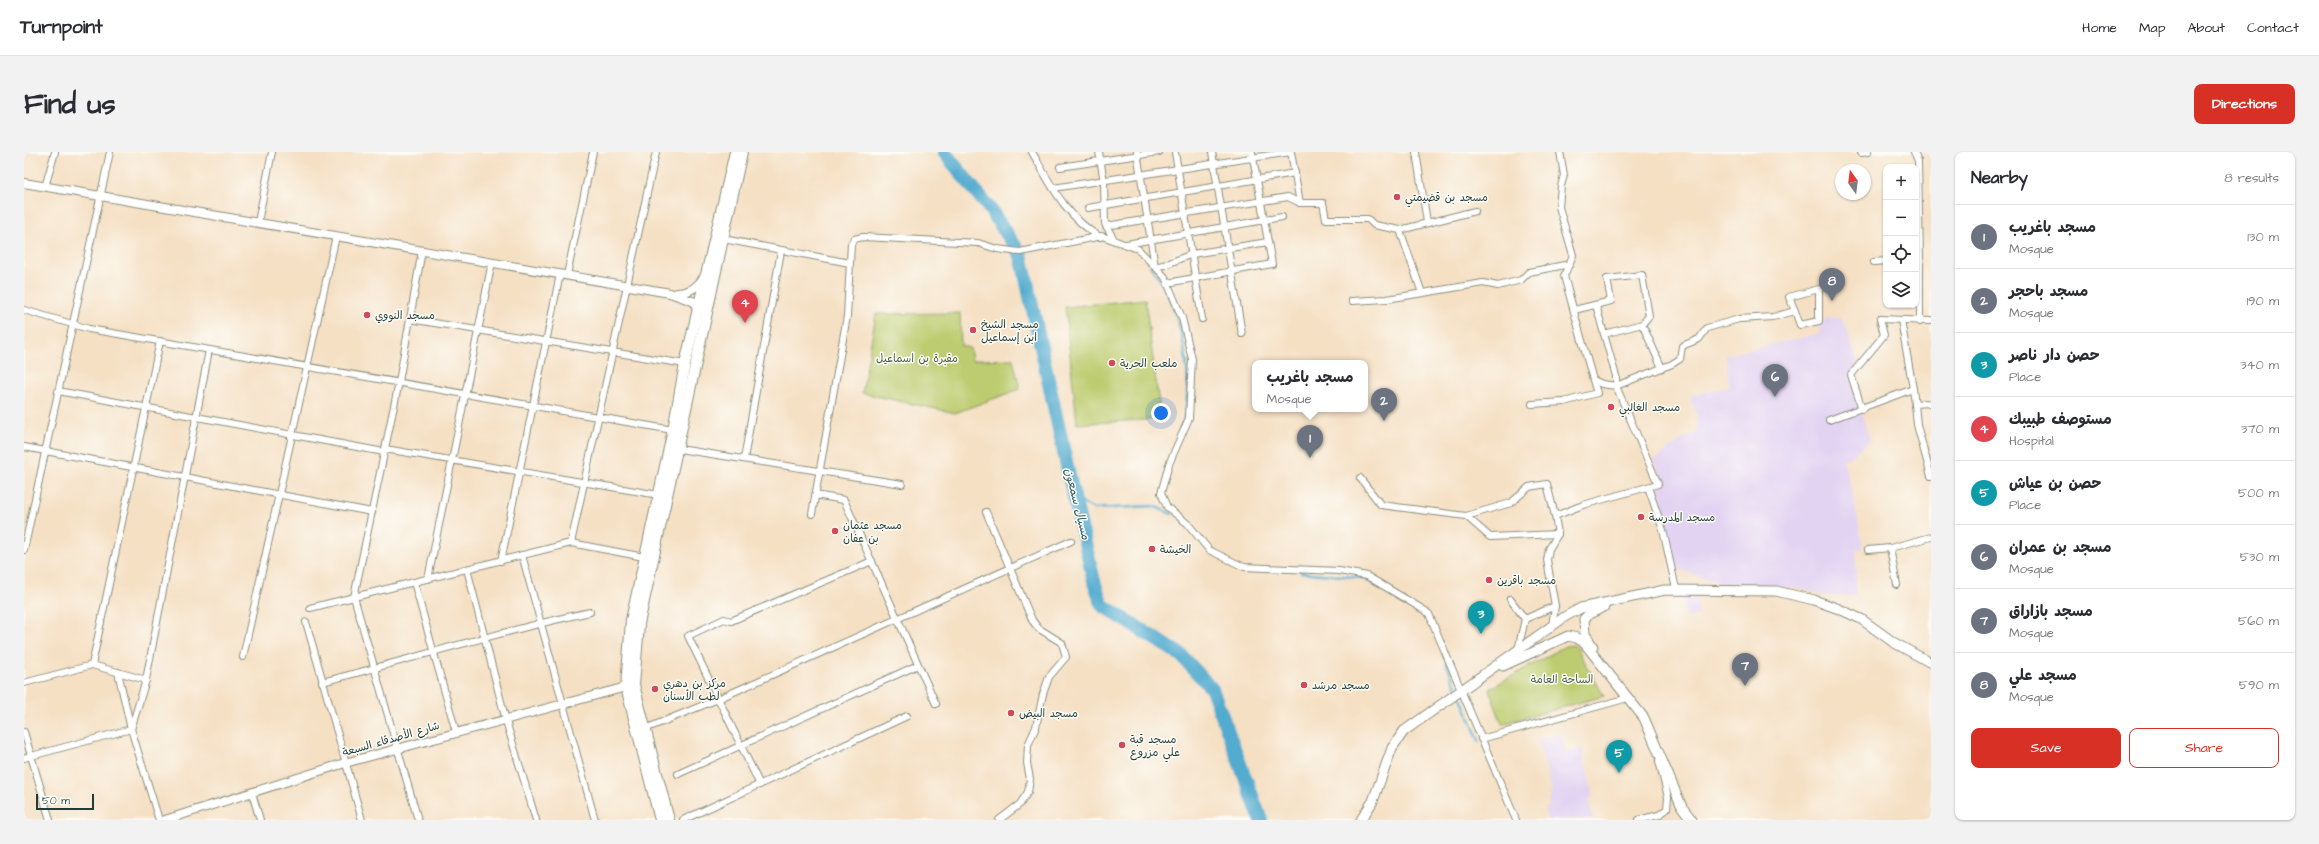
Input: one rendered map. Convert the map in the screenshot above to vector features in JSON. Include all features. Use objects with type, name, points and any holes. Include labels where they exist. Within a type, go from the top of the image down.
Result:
[{"type":"highway","points":[[669,820],[634,685],[639,624],[685,364],[735,152]]},
{"type":"highway","points":[[660,820],[626,687],[630,620],[644,558],[679,449],[742,152]]},
{"type":"main road","points":[[1360,820],[1374,801],[1392,748],[1404,732],[1552,626],[1581,608],[1676,589],[1776,591],[1814,600],[1861,619],[1893,642],[1931,663]]},
{"type":"main road","points":[[1605,669],[1585,634],[1584,619],[1589,614],[1621,600]]},
{"type":"main road","points":[[1480,677],[1568,636],[1577,638],[1585,644],[1644,718],[1682,807],[1692,820]]},
{"type":"street","points":[[45,187],[55,152]]},
{"type":"street","points":[[24,550],[110,152]]},
{"type":"street","points":[[258,222],[272,152]]},
{"type":"street","points":[[501,561],[546,342],[593,152]]},
{"type":"street","points":[[571,543],[656,152]]},
{"type":"street","points":[[1032,152],[1071,216],[1084,228],[1100,237],[1138,249],[1165,276],[1182,318],[1192,359],[1189,418],[1169,464],[1161,493],[1166,507],[1188,524],[1209,550],[1244,567],[1339,571],[1367,576],[1394,590],[1429,614],[1516,820]]},
{"type":"street","points":[[1099,152],[1104,182],[1106,226],[1116,241]]},
{"type":"street","points":[[1060,167],[1137,154],[1160,152]]},
{"type":"street","points":[[1175,152],[1202,319]]},
{"type":"street","points":[[1212,152],[1242,334]]},
{"type":"street","points":[[1053,188],[1178,171],[1214,165],[1252,155],[1291,152],[1300,203]]},
{"type":"street","points":[[1416,152],[1428,222]]},
{"type":"street","points":[[1532,404],[1564,402],[1597,393],[1564,276],[1573,255],[1559,207],[1561,186],[1564,176],[1560,152]]},
{"type":"street","points":[[1861,153],[1868,152]]},
{"type":"street","points":[[1914,152],[1918,161],[1918,236]]},
{"type":"street","points":[[1137,154],[1155,266]]},
{"type":"street","points":[[1167,283],[1272,264],[1252,155]]},
{"type":"street","points":[[1088,208],[1294,173]]},
{"type":"street","points":[[24,183],[670,293],[696,302],[697,314]]},
{"type":"street","points":[[1106,226],[1288,197],[1300,203],[1324,203],[1326,219],[1368,219],[1374,226],[1400,230],[1474,211]]},
{"type":"street","points":[[1125,245],[1282,217]]},
{"type":"street","points":[[1400,230],[1422,293]]},
{"type":"street","points":[[243,658],[309,367],[336,236]]},
{"type":"street","points":[[812,514],[847,316],[851,244],[860,237],[978,243],[997,249],[1020,252],[1100,237]]},
{"type":"street","points":[[723,239],[850,263]]},
{"type":"street","points":[[1155,266],[1167,264],[1192,254],[1268,242]]},
{"type":"street","points":[[418,820],[354,597],[399,382],[422,250]]},
{"type":"street","points":[[744,459],[781,251]]},
{"type":"street","points":[[1874,262],[1883,261]]},
{"type":"street","points":[[428,579],[492,262]]},
{"type":"street","points":[[1352,301],[1387,299],[1483,283],[1498,286],[1521,280],[1529,272],[1570,264]]},
{"type":"street","points":[[670,293],[680,293],[699,286],[707,271]]},
{"type":"street","points":[[1918,272],[1920,322]]},
{"type":"street","points":[[1574,310],[1611,301],[1607,279],[1642,275],[1648,316],[1642,324],[1604,334]]},
{"type":"street","points":[[1819,289],[1819,321],[1800,325],[1795,311],[1789,297],[1819,289]]},
{"type":"street","points":[[1555,516],[1583,505],[1658,484],[1616,386],[1616,376],[1596,304]]},
{"type":"street","points":[[24,310],[88,329],[673,430]]},
{"type":"street","points":[[1593,380],[1602,384],[1616,386],[1662,368],[1680,359],[1682,346],[1699,339],[1708,328],[1739,319],[1773,317],[1795,311]]},
{"type":"street","points":[[410,319],[685,364]]},
{"type":"street","points":[[1862,408],[1851,375],[1884,335],[1880,319],[1920,322],[1931,321]]},
{"type":"street","points":[[1901,320],[1914,389],[1917,425],[1931,476]]},
{"type":"street","points":[[1642,324],[1662,368]]},
{"type":"street","points":[[92,665],[160,341]]},
{"type":"street","points":[[131,729],[146,680],[209,350]]},
{"type":"street","points":[[1830,420],[1914,389]]},
{"type":"street","points":[[58,391],[293,435],[663,495]]},
{"type":"street","points":[[1915,404],[1931,405]]},
{"type":"street","points":[[24,446],[372,512]]},
{"type":"street","points":[[679,449],[902,484]]},
{"type":"street","points":[[1360,478],[1381,505],[1466,516],[1511,503],[1528,487],[1547,484],[1558,534],[1549,549],[1547,560],[1556,606],[1552,626]]},
{"type":"street","points":[[1648,487],[1663,530],[1676,589]]},
{"type":"street","points":[[815,495],[844,500],[936,704]]},
{"type":"street","points":[[986,512],[1032,620],[1038,628],[1062,643],[1066,657],[1049,677],[1042,694],[1036,727],[1028,745],[1027,762],[1030,779],[1028,792],[1020,804],[999,820]]},
{"type":"street","points":[[1466,516],[1490,537],[1558,534]]},
{"type":"street","points":[[1868,550],[1890,548],[1931,537]]},
{"type":"street","points":[[645,729],[718,699],[1071,541]]},
{"type":"street","points":[[310,608],[571,543],[644,558]]},
{"type":"street","points":[[1890,548],[1897,585]]},
{"type":"street","points":[[522,555],[595,820]]},
{"type":"street","points":[[760,785],[688,636],[724,619],[731,621],[872,561]]},
{"type":"street","points":[[466,569],[506,721],[536,820]]},
{"type":"street","points":[[414,582],[456,732]]},
{"type":"street","points":[[1510,599],[1525,619],[1518,650]]},
{"type":"street","points":[[1525,619],[1556,606]]},
{"type":"street","points":[[322,682],[434,653],[484,636],[590,612]]},
{"type":"street","points":[[306,622],[362,820]]},
{"type":"street","points":[[24,683],[92,665],[146,680]]},
{"type":"street","points":[[678,774],[918,665]]},
{"type":"street","points":[[118,672],[131,729],[159,820]]},
{"type":"street","name":"شارع الأصدقاء السبعة","points":[[165,820],[345,763],[456,732],[506,721],[562,703],[626,687]]},
{"type":"street","points":[[1481,739],[1628,698]]},
{"type":"street","points":[[683,820],[907,716]]},
{"type":"street","points":[[24,758],[131,729]]},
{"type":"street","points":[[24,732],[50,820]]},
{"type":"street","points":[[1638,820],[1659,815],[1667,809],[1668,797],[1652,738]]},
{"type":"street","points":[[252,793],[260,820]]},
{"type":"shaded area","points":[[1825,318],[1842,318],[1859,365],[1850,377],[1870,440],[1853,455],[1843,460],[1854,499],[1863,548],[1856,550],[1856,596],[1821,595],[1806,589],[1723,584],[1677,569],[1653,492],[1665,482],[1654,461],[1680,441],[1697,432],[1697,417],[1690,396],[1729,387],[1726,355],[1818,334]]},
{"type":"shaded area","points":[[1696,596],[1699,615],[1687,618],[1682,598]]},
{"type":"shaded area","points":[[1561,734],[1566,752],[1582,749],[1593,797],[1588,799],[1593,819],[1548,820],[1545,808],[1549,806],[1552,789],[1538,739]]},
{"type":"green space","name":"ملعب الحرية","points":[[1145,299],[1161,419],[1077,424],[1065,307]]},
{"type":"green space","name":"مقبرة بن اسماعيل","points":[[960,313],[961,346],[970,348],[972,360],[1013,359],[1020,389],[955,413],[862,393],[876,314]]},
{"type":"green space","name":"الساحة العامة","points":[[1573,645],[1577,648],[1604,696],[1502,724],[1489,689],[1565,646]]},
{"type":"waterway","name":"مسيال سمعون","points":[[944,152],[990,209],[1021,255],[1070,480],[1094,581],[1102,605],[1181,655],[1212,689],[1261,820]]},
{"type":"waterway","points":[[1150,266],[1161,282],[1171,301],[1184,345],[1187,368],[1187,391],[1185,412],[1180,431]]},
{"type":"waterway","points":[[1075,499],[1094,509],[1153,506],[1172,514]]},
{"type":"waterway","points":[[1301,572],[1362,578],[1378,586]]},
{"type":"waterway","points":[[1446,662],[1479,741]]},
{"type":"place","name":"مسجد بن قضيمتي","points":[[1397,197]]},
{"type":"place","name":"مسجد علي","points":[[1832,301]]},
{"type":"place","name":"مسجد النووي","points":[[367,315]]},
{"type":"place","name":"مستوصف طبيبك","points":[[745,323]]},
{"type":"place","name":"مسجد الشيخ ابن إسماعيل","points":[[973,330]]},
{"type":"place","name":"ملعب الحرية","points":[[1112,363]]},
{"type":"place","name":"مسجد بن عمران","points":[[1775,397]]},
{"type":"place","name":"مسجد الغالبي","points":[[1611,407]]},
{"type":"place","name":"مسجد باحجر","points":[[1384,421]]},
{"type":"place","name":"مسجد باغريب","points":[[1310,458]]},
{"type":"place","name":"مسجد المدرسة","points":[[1641,517]]},
{"type":"place","name":"مسجد عثمان بن عفان","points":[[835,531]]},
{"type":"place","name":"الخيشة","points":[[1152,549]]},
{"type":"place","name":"مسجد باقرين","points":[[1489,580]]},
{"type":"place","name":"حصن دار ناصر","points":[[1481,634]]},
{"type":"place","name":"مسجد مرشد","points":[[1304,685]]},
{"type":"place","name":"مسجد بازاراق","points":[[1745,686]]},
{"type":"place","name":"مركز بن دهري لطب الأسنان","points":[[655,689]]},
{"type":"place","name":"مسجد البيض","points":[[1011,713]]},
{"type":"place","name":"مسجد قبة علي مزروع","points":[[1122,745]]},
{"type":"place","name":"حصن بن عياش","points":[[1619,773]]}]
